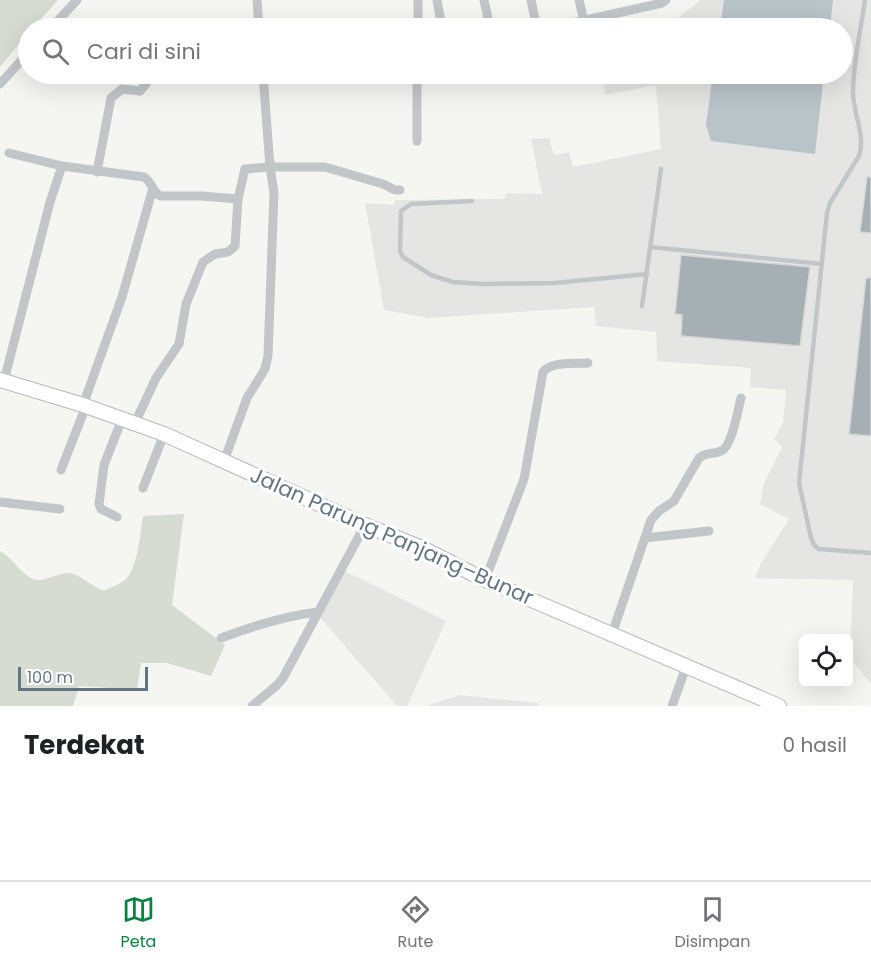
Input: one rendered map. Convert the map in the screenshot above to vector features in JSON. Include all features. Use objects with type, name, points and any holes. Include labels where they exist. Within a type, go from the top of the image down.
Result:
[{"type":"main road","name":"Jalan Parung Panjang–Bunar","points":[[2,380],[164,434],[364,525],[422,548],[485,580],[779,706]]},
{"type":"street","points":[[60,18],[77,0]]},
{"type":"street","points":[[257,0],[258,18]]},
{"type":"street","points":[[418,0],[418,18]]},
{"type":"street","points":[[437,0],[440,18]]},
{"type":"street","points":[[484,0],[488,18]]},
{"type":"street","points":[[531,0],[535,18]]},
{"type":"street","points":[[579,0],[583,18]]},
{"type":"street","points":[[626,0],[628,11]]},
{"type":"street","points":[[597,18],[662,3],[666,0]]},
{"type":"street","points":[[0,84],[18,64]]},
{"type":"street","points":[[97,172],[111,98],[122,89],[140,91],[146,84]]},
{"type":"street","points":[[224,461],[247,398],[265,369],[268,356],[274,193],[264,84]]},
{"type":"street","points":[[417,84],[417,141]]},
{"type":"street","points":[[9,153],[62,166],[144,177],[149,180],[155,193],[160,196],[238,199]]},
{"type":"street","points":[[2,380],[50,202],[62,166]]},
{"type":"street","points":[[117,517],[101,509],[99,504],[104,465],[128,421],[179,344],[186,304],[203,262],[215,254],[228,252],[235,246],[238,199],[245,169],[325,167],[400,190]]},
{"type":"street","points":[[61,470],[122,297],[153,188]]},
{"type":"street","points":[[485,580],[524,480],[543,372],[545,368],[552,366],[588,363]]},
{"type":"street","points":[[612,634],[651,520],[659,511],[674,501],[699,458],[705,453],[722,451],[728,445],[741,398]]},
{"type":"street","points":[[143,488],[164,434]]},
{"type":"street","points":[[0,502],[60,510]]},
{"type":"street","points":[[252,706],[283,678],[364,525]]},
{"type":"street","points":[[645,538],[709,531]]},
{"type":"street","points":[[221,638],[292,615],[318,612]]},
{"type":"street","points":[[672,706],[686,667]]},
{"type":"lane","points":[[865,0],[853,90],[854,111],[861,149],[860,156],[830,203],[800,471],[800,493],[814,544],[819,549],[871,553]]},
{"type":"lane","points":[[642,306],[661,169]]},
{"type":"lane","points":[[472,201],[411,204],[401,211],[400,251],[403,258],[431,274],[453,282],[482,284],[555,282],[647,274]]},
{"type":"lane","points":[[650,247],[822,264]]},
{"type":"shaded area","points":[[0,0],[58,0],[42,18],[18,18],[18,45],[0,67]]},
{"type":"shaded area","points":[[700,0],[871,0],[871,684],[853,662],[853,634],[851,634],[853,580],[755,578],[760,565],[789,519],[760,504],[764,483],[782,447],[774,439],[783,422],[786,390],[750,387],[751,368],[657,361],[656,332],[596,326],[594,307],[428,318],[384,310],[365,203],[394,205],[395,200],[504,199],[506,193],[542,194],[531,139],[549,138],[554,155],[569,152],[573,167],[661,149],[656,85],[605,95],[604,84],[853,84],[853,18],[678,18]]},
{"type":"shaded area","points":[[724,0],[833,0],[831,18],[721,18]]},
{"type":"shaded area","points":[[712,84],[823,84],[815,154],[711,141],[706,125]]},
{"type":"shaded area","points":[[184,514],[172,605],[225,645],[211,676],[167,663],[141,663],[137,690],[79,686],[73,706],[0,706],[0,551],[33,579],[42,580],[70,573],[104,591],[123,582],[129,575],[138,550],[143,516]]},
{"type":"shaded area","points":[[343,570],[446,621],[407,706],[397,706],[318,615]]},
{"type":"shaded area","points":[[459,695],[538,703],[538,706],[427,706]]},
{"type":"building","points":[[867,177],[871,177],[871,233],[860,232]]},
{"type":"building","points":[[681,255],[810,267],[800,346],[681,336],[682,315],[675,314]]},
{"type":"building","points":[[866,278],[871,278],[871,436],[849,434]]}]
